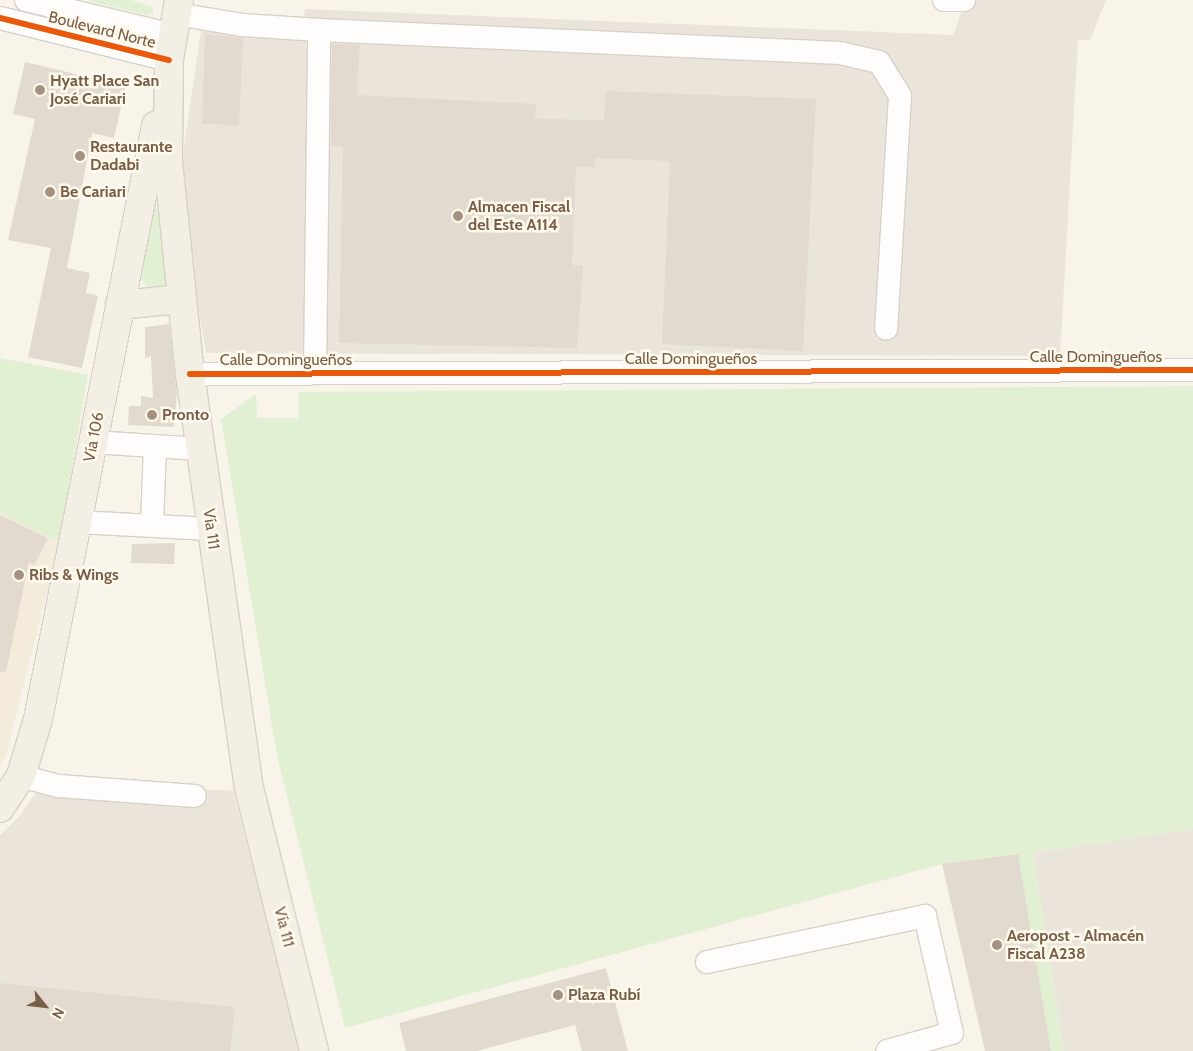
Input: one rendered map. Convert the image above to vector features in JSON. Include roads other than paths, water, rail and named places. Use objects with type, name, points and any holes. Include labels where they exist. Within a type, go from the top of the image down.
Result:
[{"type":"main road","name":"Vía 111","points":[[174,27],[168,162],[181,299],[210,529],[249,788],[314,1051]]},
{"type":"main road","name":"Vía 106","points":[[0,808],[21,776],[38,719],[174,27]]},
{"type":"main road","points":[[120,305],[181,299]]},
{"type":"street","name":"Boulevard Norte","points":[[26,0],[174,27]]},
{"type":"street","points":[[944,0],[964,0]]},
{"type":"street","name":"Boulevard Norte","points":[[0,18],[174,27]]},
{"type":"street","points":[[174,27],[243,25],[840,53],[879,62],[900,96],[886,329]]},
{"type":"street","points":[[315,373],[319,30]]},
{"type":"street","name":"Calle Domingueños","points":[[190,374],[1193,370]]},
{"type":"street","points":[[93,442],[200,448]]},
{"type":"street","points":[[152,526],[155,446]]},
{"type":"street","points":[[78,522],[210,529]]},
{"type":"street","points":[[21,776],[59,786],[195,796]]},
{"type":"street","points":[[707,962],[925,916],[952,1033],[887,1051]]},
{"type":"place","name":"Hyatt Place San José Cariari","points":[[40,90]]},
{"type":"place","name":"Restaurante Dadabi","points":[[80,156]]},
{"type":"place","name":"Be Cariari","points":[[50,192]]},
{"type":"place","name":"Almacen Fiscal del Este A114","points":[[458,216]]},
{"type":"place","name":"Pronto","points":[[152,415]]},
{"type":"place","name":"Ribs & Wings","points":[[19,575]]},
{"type":"place","name":"Aeropost - Almacén Fiscal A238","points":[[997,945]]},
{"type":"place","name":"Plaza Rubí","points":[[558,995]]}]
